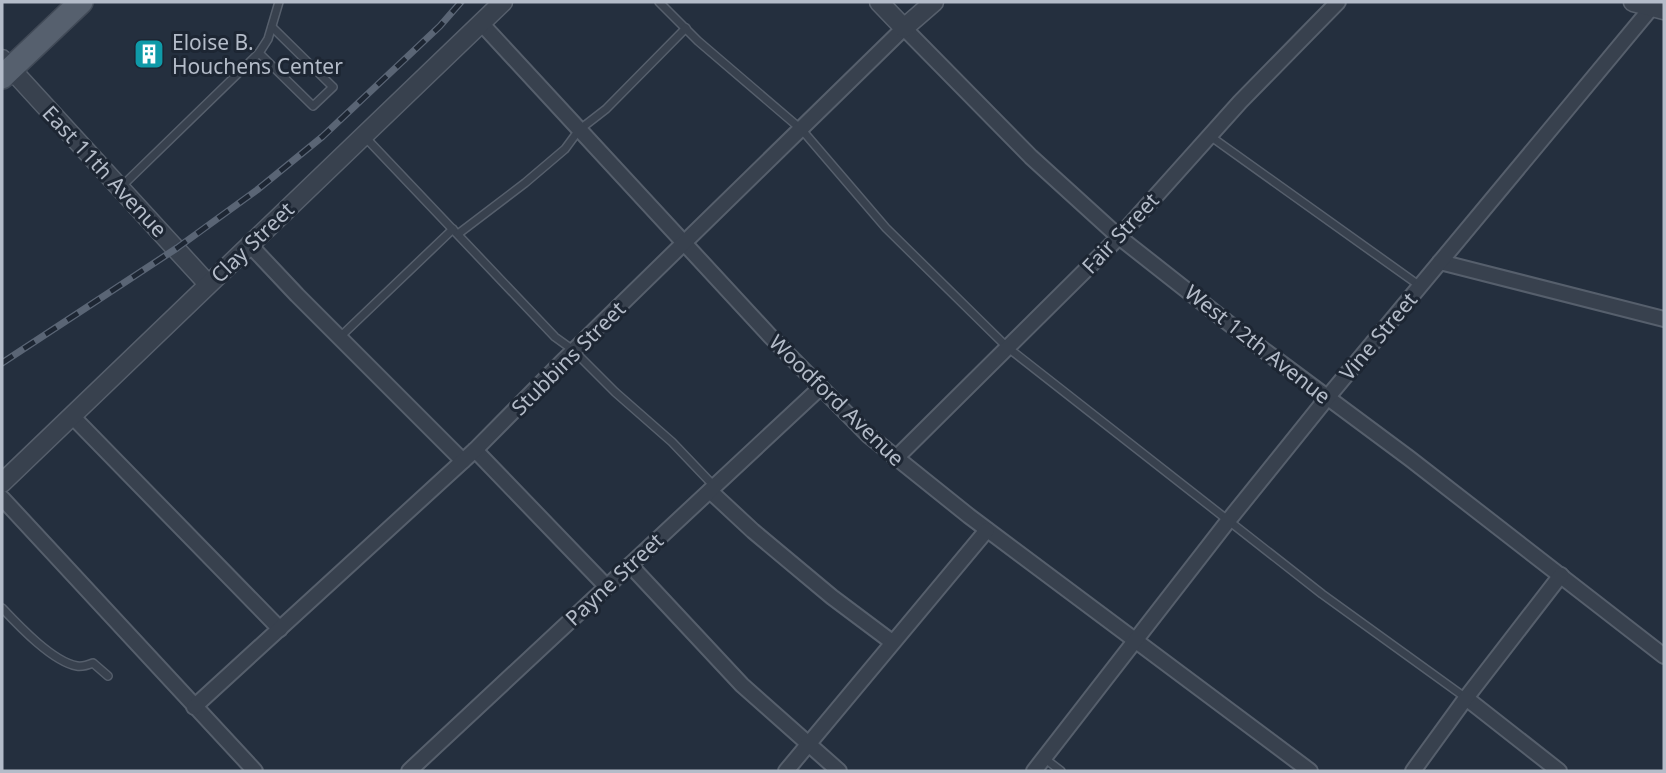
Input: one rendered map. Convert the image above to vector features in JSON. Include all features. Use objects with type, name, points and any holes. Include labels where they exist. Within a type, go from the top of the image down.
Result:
[{"type":"main road","points":[[5,68],[81,2]]},
{"type":"street","name":"Clay Street","points":[[2,483],[503,2]]},
{"type":"street","name":"West 12th Avenue","points":[[880,2],[1031,157],[1119,237],[1664,656]]},
{"type":"street","name":"Stubbins Street","points":[[194,707],[475,450],[573,351],[934,2]]},
{"type":"street","name":"Fair Street","points":[[895,458],[1119,237],[1210,136],[1338,2]]},
{"type":"street","points":[[1633,2],[1658,8]]},
{"type":"street","name":"Vine Street","points":[[1034,771],[1327,398],[1658,8]]},
{"type":"street","name":"Woodford Avenue","points":[[481,23],[684,245],[820,388],[895,458],[1310,771]]},
{"type":"street","name":"East 11th Avenue","points":[[5,68],[208,284]]},
{"type":"street","points":[[249,244],[463,461]]},
{"type":"street","points":[[1440,262],[1664,318]]},
{"type":"street","name":"Payne Street","points":[[409,771],[820,388]]},
{"type":"street","points":[[72,416],[280,629]]},
{"type":"street","points":[[475,450],[606,586]]},
{"type":"street","points":[[712,489],[753,531],[822,589],[892,642]]},
{"type":"street","points":[[2,498],[255,771]]},
{"type":"street","points":[[786,771],[987,530]]},
{"type":"street","points":[[630,565],[742,685],[839,771]]},
{"type":"street","points":[[1413,771],[1561,575]]},
{"type":"street","points":[[1466,698],[1559,771]]},
{"type":"lane","points":[[120,188],[259,53],[272,27],[279,2]]},
{"type":"lane","points":[[659,2],[802,130],[886,228],[1007,347],[1322,594],[1466,698]]},
{"type":"lane","points":[[259,53],[313,106],[332,87],[272,27]]},
{"type":"lane","points":[[340,337],[455,232],[555,158],[579,130],[606,109],[686,28]]},
{"type":"lane","points":[[363,135],[555,337],[672,442],[712,489]]},
{"type":"lane","points":[[1210,136],[1420,286]]},
{"type":"lane","points":[[2,608],[31,638],[67,663],[80,667],[93,663],[108,676]]},
{"type":"lane","points":[[1044,758],[1061,771]]},
{"type":"railway","points":[[2,363],[177,248],[257,190],[322,137],[440,26],[461,2]]},
{"type":"place","name":"Eloise B. Houchens Center","points":[[149,54]]}]
